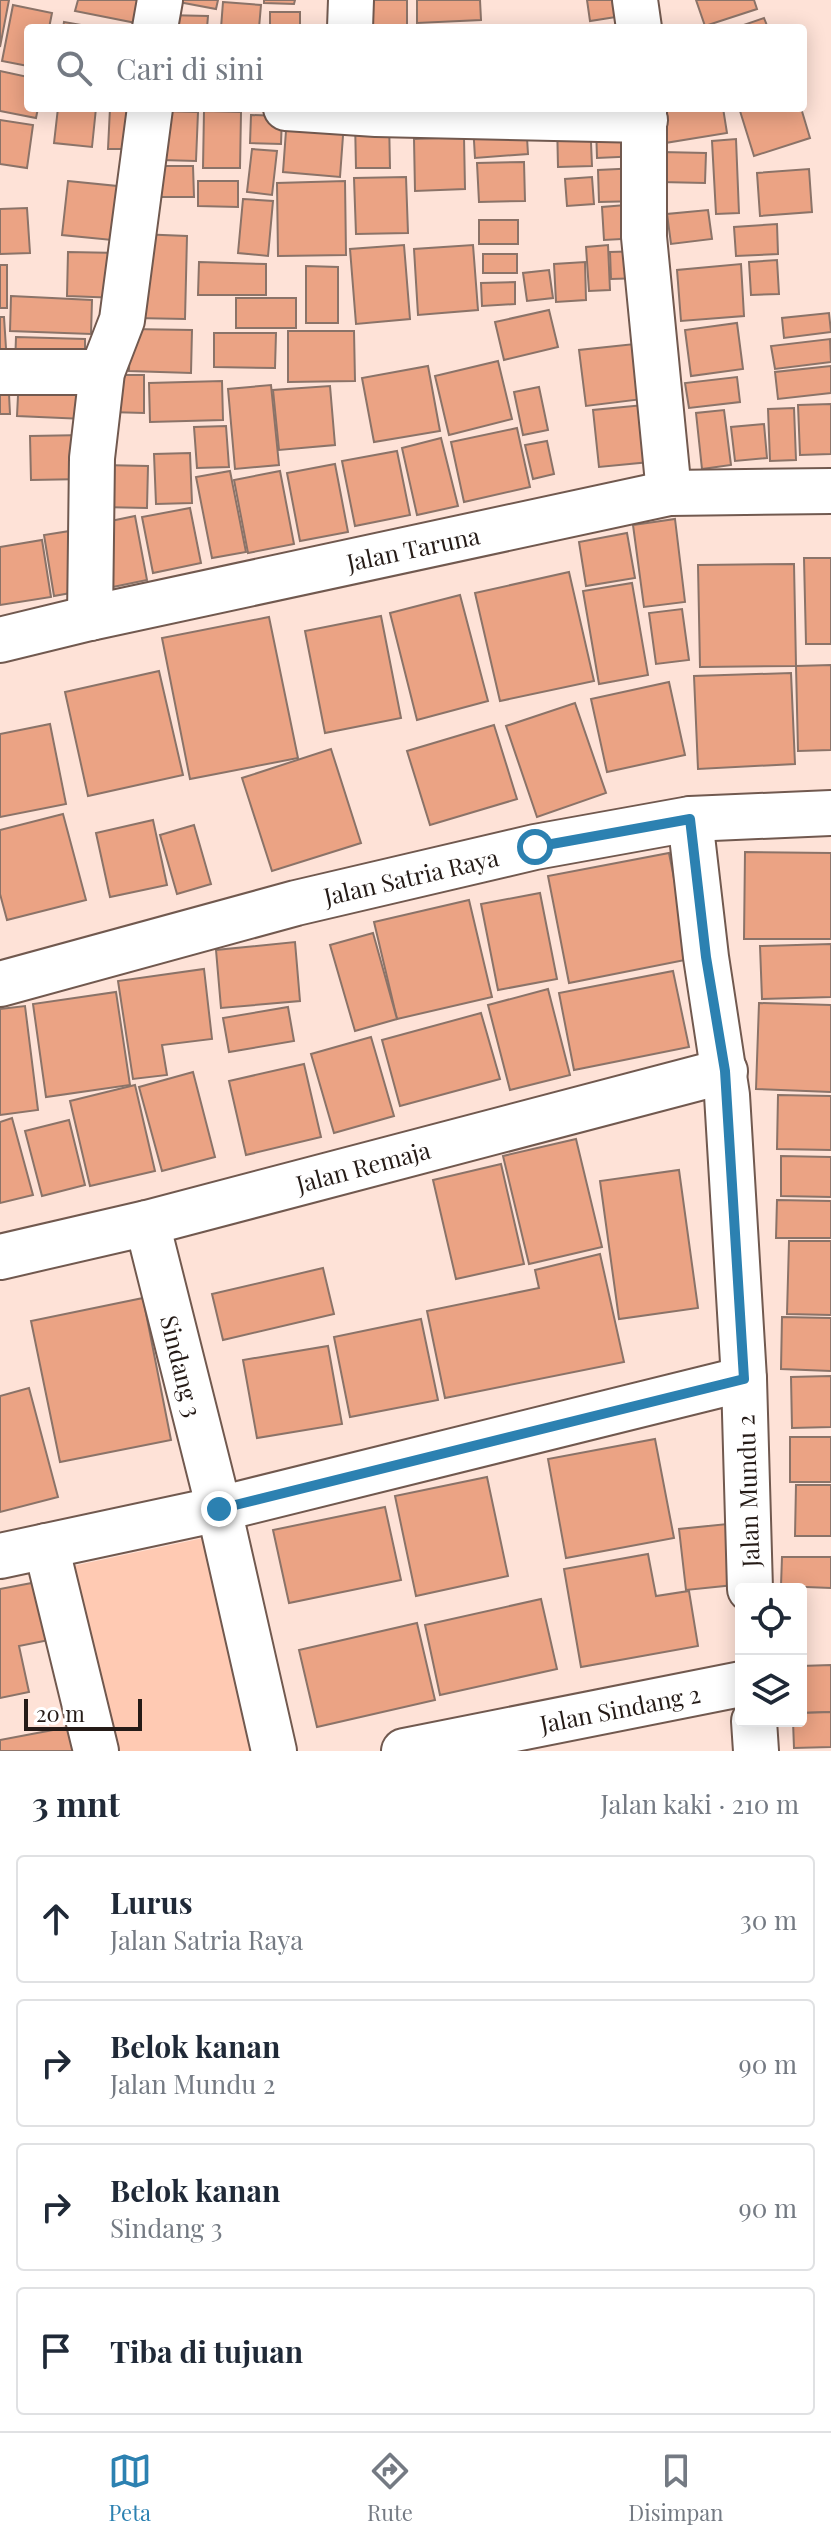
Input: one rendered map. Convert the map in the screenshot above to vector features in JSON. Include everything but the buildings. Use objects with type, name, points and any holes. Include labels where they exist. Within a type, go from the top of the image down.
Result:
[{"type":"street","points":[[156,24],[160,0]]},
{"type":"street","points":[[350,24],[351,0]]},
{"type":"street","points":[[635,0],[638,24]]},
{"type":"street","points":[[90,618],[92,458],[102,372],[122,320],[149,112]]},
{"type":"street","points":[[360,112],[645,114],[644,237],[669,493]]},
{"type":"street","points":[[0,372],[102,372]]},
{"type":"street","name":"Jalan Taruna","points":[[0,640],[669,493],[831,491]]},
{"type":"street","name":"Jalan Satria Raya","points":[[0,984],[296,903],[535,847],[690,819],[831,813]]},
{"type":"street","name":"Jalan Mundu 2","points":[[690,819],[706,957],[725,1071],[744,1379],[750,1583]]},
{"type":"street","name":"Jalan Remaja","points":[[0,1257],[147,1223],[725,1071]]},
{"type":"street","name":"Sindang 3","points":[[147,1223],[219,1509],[274,1751]]},
{"type":"street","points":[[0,1556],[219,1509],[744,1379]]},
{"type":"street","points":[[46,1546],[96,1751]]},
{"type":"street","name":"Jalan Sindang 2","points":[[404,1751],[735,1685]]},
{"type":"street","points":[[754,1727],[756,1751]]},
{"type":"shaded area","points":[[208,1537],[257,1751],[110,1751],[68,1567]]},
{"type":"route","points":[[219,1509],[744,1379],[725,1071],[706,957],[690,819],[535,847]]}]
